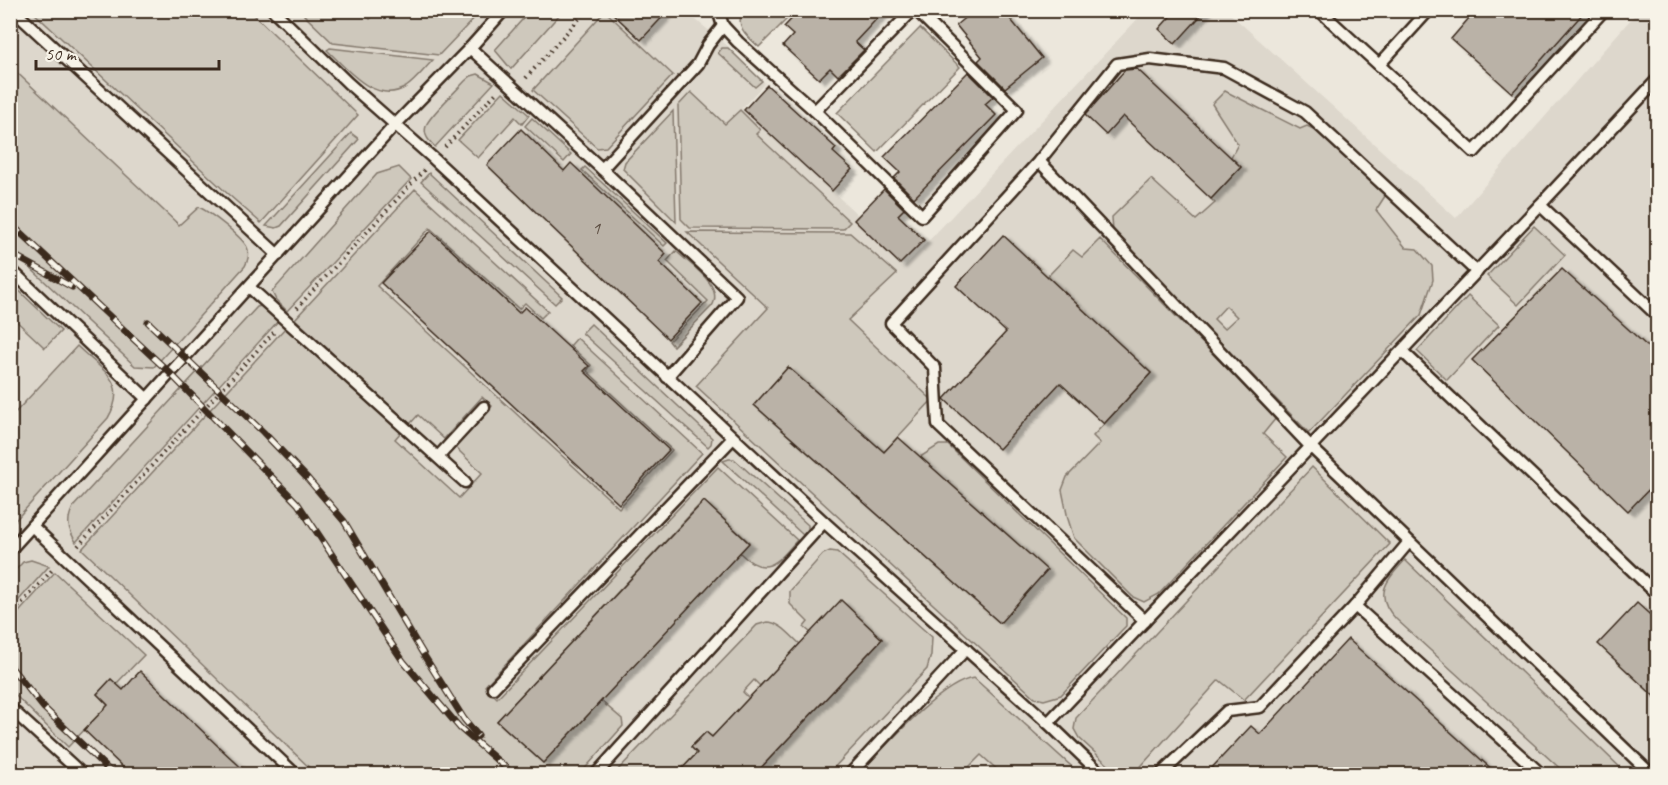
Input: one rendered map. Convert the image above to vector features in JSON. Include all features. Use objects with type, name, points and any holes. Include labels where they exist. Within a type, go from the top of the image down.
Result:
[{"type":"lane","points":[[13,10],[278,255]]},
{"type":"lane","points":[[273,10],[394,126],[434,159],[824,522],[1048,723],[1101,774]]},
{"type":"lane","points":[[10,550],[394,126],[504,10]]},
{"type":"lane","points":[[718,10],[723,26],[815,111],[922,216],[1017,110],[914,10],[815,111]]},
{"type":"lane","points":[[1319,10],[1474,152],[1604,10]]},
{"type":"lane","points":[[1379,65],[1429,10]]},
{"type":"lane","points":[[602,169],[698,63],[723,26]]},
{"type":"lane","points":[[470,48],[737,297],[667,377]]},
{"type":"lane","points":[[1145,621],[938,425],[935,368],[891,323],[1039,161],[1117,64],[1150,59],[1224,68],[1305,112],[1477,272]]},
{"type":"lane","points":[[1048,723],[1658,79]]},
{"type":"lane","points":[[1039,161],[1311,447],[1651,774]]},
{"type":"lane","points":[[1540,205],[1658,316]]},
{"type":"lane","points":[[10,269],[147,399]]},
{"type":"lane","points":[[249,287],[465,482]]},
{"type":"lane","points":[[1402,351],[1658,595]]},
{"type":"lane","points":[[438,457],[484,407]]},
{"type":"lane","points":[[493,688],[733,438]]},
{"type":"lane","points":[[596,774],[824,522]]},
{"type":"lane","points":[[32,526],[295,774]]},
{"type":"lane","points":[[1161,774],[1227,711],[1260,707],[1355,606],[1409,542]]},
{"type":"lane","points":[[1355,606],[1541,774]]},
{"type":"lane","points":[[850,774],[966,649]]},
{"type":"lane","points":[[10,708],[82,774]]},
{"type":"path","points":[[10,616],[65,556],[82,542],[434,159],[586,10]]},
{"type":"shaded area","points":[[744,10],[795,11],[759,47],[743,31],[740,21]]},
{"type":"shaded area","points":[[10,11],[685,11],[729,47],[765,83],[742,108],[859,216],[854,220],[904,267],[1145,11],[1227,11],[1456,218],[1638,11],[1657,11],[1657,774],[11,774]]},
{"type":"shaded area","points":[[32,11],[250,11],[358,115],[261,223]]},
{"type":"shaded area","points":[[309,11],[361,11],[370,19],[379,11],[481,11],[439,55],[333,43],[304,15]]},
{"type":"shaded area","points":[[530,11],[557,11],[560,14],[511,69],[495,50]]},
{"type":"shaded area","points":[[605,11],[673,75],[606,147],[597,148],[533,90]]},
{"type":"shaded area","points":[[920,28],[960,67],[877,152],[837,113]]},
{"type":"shaded area","points":[[330,48],[433,60],[406,87],[395,92],[384,92],[373,89],[353,75],[327,50]]},
{"type":"shaded area","points":[[722,48],[728,48],[762,81],[755,87],[718,53]]},
{"type":"shaded area","points":[[10,66],[179,225],[199,207],[225,225],[247,247],[248,257],[245,266],[154,367],[135,366],[11,250]]},
{"type":"shaded area","points":[[478,74],[494,83],[435,147],[426,135],[425,129],[428,122],[465,81]]},
{"type":"shaded area","points":[[1225,91],[1300,129],[1307,126],[1322,133],[1387,193],[1376,210],[1406,248],[1417,249],[1432,266],[1433,280],[1421,315],[1309,433],[1113,232],[1112,217],[1151,179],[1196,220],[1215,203],[1211,199],[1241,167],[1231,157],[1238,144],[1212,104]],"holes":[[[1226,306],[1237,317],[1224,329],[1214,319]]]},
{"type":"shaded area","points":[[503,92],[529,115],[522,124],[515,117],[478,158],[458,140]]},
{"type":"shaded area","points":[[691,92],[725,124],[740,110],[760,130],[756,134],[850,222],[843,229],[690,228],[681,219],[678,106]]},
{"type":"shaded area","points":[[673,111],[676,222],[623,169],[625,162]]},
{"type":"shaded area","points":[[532,118],[571,154],[564,162],[525,126]]},
{"type":"shaded area","points":[[351,133],[359,139],[281,226],[276,228],[266,226]]},
{"type":"shaded area","points":[[399,167],[411,179],[287,311],[276,300],[272,292],[377,174]]},
{"type":"shaded area","points":[[585,167],[667,243],[664,246],[582,170]]},
{"type":"shaded area","points":[[429,173],[562,297],[555,304],[421,182]]},
{"type":"shaded area","points":[[415,189],[548,311],[541,318],[525,303],[519,309],[430,228],[377,286],[619,508],[672,450],[587,371],[591,365],[570,346],[577,338],[702,453],[485,686],[497,698],[718,467],[797,540],[777,561],[764,566],[757,565],[740,553],[749,542],[703,501],[497,721],[543,763],[601,701],[622,719],[623,726],[580,774],[316,774],[82,549],[286,327],[401,432],[395,439],[459,498],[482,473],[455,447],[492,406],[482,397],[444,439],[418,415],[410,424],[295,319]]},
{"type":"shaded area","points":[[1534,226],[1565,255],[1518,305],[1487,276]]},
{"type":"shaded area","points":[[687,232],[850,233],[897,274],[848,320],[932,400],[884,452],[788,367],[754,405],[1000,623],[920,457],[939,445],[948,445],[1126,618],[1126,626],[1061,695],[1044,700],[1035,698],[696,386],[768,308]]},
{"type":"shaded area","points":[[1100,239],[1276,418],[1263,434],[1287,457],[1159,594],[1144,602],[1133,597],[1074,538],[1062,490],[1067,477],[1100,443],[1093,436],[1151,373],[1047,277],[1073,250],[1082,257]]},
{"type":"shaded area","points":[[676,251],[710,283],[715,298],[712,306],[673,346],[669,341],[708,301],[667,261]]},
{"type":"shaded area","points":[[11,283],[61,331],[45,348],[11,316]]},
{"type":"shaded area","points":[[1468,296],[1499,325],[1447,380],[1417,351]]},
{"type":"shaded area","points":[[261,306],[279,320],[76,542],[69,525],[73,507],[257,307]]},
{"type":"shaded area","points":[[591,324],[712,438],[708,447],[582,333]]},
{"type":"shaded area","points":[[77,346],[110,377],[116,395],[114,405],[108,418],[11,525],[11,417]]},
{"type":"shaded area","points":[[734,459],[808,525],[803,535],[723,461]]},
{"type":"shaded area","points":[[1312,467],[1390,544],[1244,700],[1219,680],[1134,774],[1118,774],[1079,738],[1074,729],[1076,718]]},
{"type":"shaded area","points":[[830,551],[837,552],[932,637],[927,669],[828,774],[755,774],[882,639],[841,601],[811,633],[804,627],[808,622],[790,604],[790,591],[823,554]]},
{"type":"shaded area","points":[[31,560],[49,566],[11,609],[11,575],[23,562]]},
{"type":"shaded area","points":[[1405,560],[1627,774],[1566,774],[1396,619],[1385,603],[1385,588],[1392,575]]},
{"type":"shaded area","points":[[55,572],[144,655],[116,684],[111,679],[97,694],[108,705],[68,747],[11,691],[11,621]]},
{"type":"shaded area","points":[[767,622],[781,627],[800,644],[760,686],[754,680],[743,692],[749,698],[712,737],[706,732],[691,747],[697,753],[677,774],[614,774],[757,625]]},
{"type":"shaded area","points":[[974,678],[1080,774],[1002,774],[981,755],[962,774],[859,774],[929,704],[945,691]]},
{"type":"building","points":[[609,10],[669,10],[641,40]]},
{"type":"building","points":[[800,10],[885,10],[855,42],[864,50],[838,76],[830,68],[819,79],[783,46],[793,35],[784,27]]},
{"type":"building","points":[[974,10],[1003,10],[1042,58],[1005,88],[978,61],[982,57],[956,25]]},
{"type":"building","points":[[1176,10],[1206,10],[1175,44],[1159,29]]},
{"type":"building","points":[[1476,10],[1586,10],[1512,93],[1451,39]]},
{"type":"building","points":[[1137,69],[1241,167],[1211,199],[1123,116],[1106,135],[1085,115],[1125,70]]},
{"type":"building","points":[[968,72],[993,97],[985,104],[996,115],[914,198],[894,178],[900,172],[884,157]]},
{"type":"building","points":[[767,85],[836,148],[833,152],[852,169],[832,191],[744,110]]},
{"type":"building","points":[[521,129],[564,171],[571,163],[666,254],[659,262],[702,303],[668,339],[487,165]]},
{"type":"building","points":[[884,189],[904,209],[898,215],[924,240],[900,264],[854,220]]},
{"type":"building","points":[[431,231],[519,313],[525,307],[589,366],[584,371],[669,450],[619,504],[381,283]]},
{"type":"building","points":[[1003,235],[1151,373],[1104,424],[1060,383],[999,449],[944,399],[1006,332],[956,286]]},
{"type":"building","points":[[1562,269],[1658,356],[1658,480],[1628,511],[1472,360]]},
{"type":"building","points":[[788,367],[884,452],[898,437],[1047,570],[1000,623],[754,405]]},
{"type":"building","points":[[704,501],[749,543],[543,763],[497,721]]},
{"type":"building","points":[[841,600],[882,639],[755,774],[677,774],[697,753],[691,747],[706,732],[712,737]]},
{"type":"building","points":[[1637,603],[1658,622],[1658,700],[1598,644]]},
{"type":"building","points":[[1348,639],[1497,774],[1206,774],[1251,726],[1260,734]]},
{"type":"building","points":[[140,671],[248,774],[130,774],[84,730],[108,705],[97,694],[111,679],[123,690]]},
{"type":"railway","points":[[10,223],[170,373],[298,504],[403,661],[460,728],[513,774]]},
{"type":"railway","points":[[10,253],[72,287]]},
{"type":"railway","points":[[148,322],[263,432],[344,521],[425,657],[464,719],[478,736]]},
{"type":"railway","points":[[10,666],[44,708],[113,774]]}]
